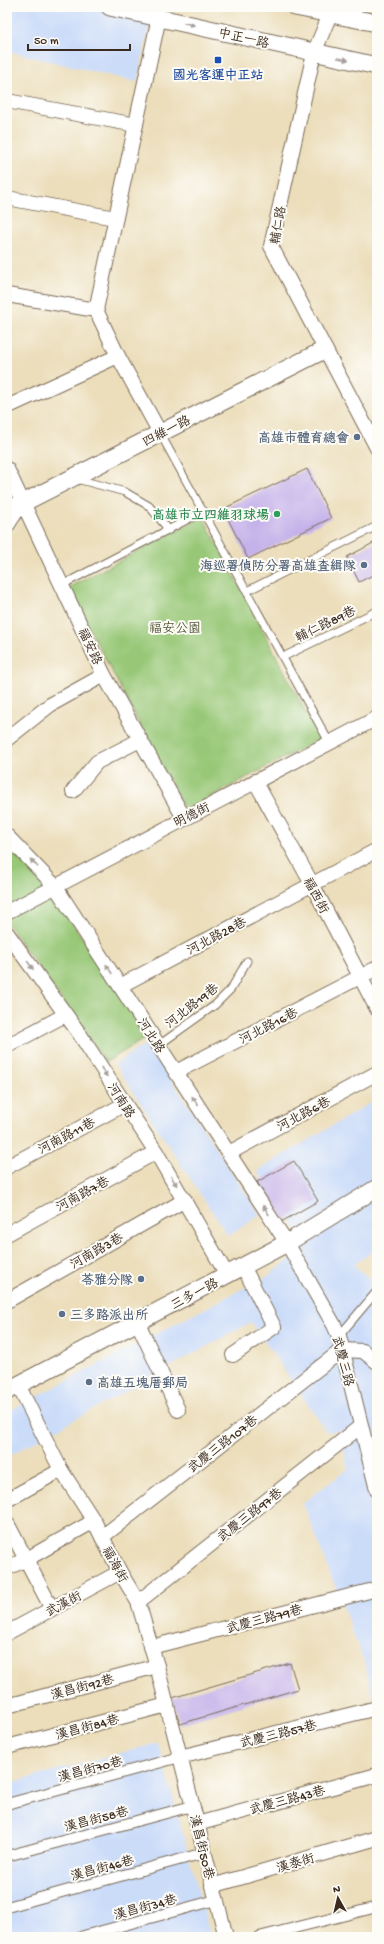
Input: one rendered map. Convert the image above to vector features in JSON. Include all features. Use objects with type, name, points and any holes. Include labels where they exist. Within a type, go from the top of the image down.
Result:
[{"type":"street","name":"中正一路","points":[[110,7],[377,66]]},
{"type":"street","points":[[295,7],[332,11],[377,23]]},
{"type":"street","name":"輔仁路","points":[[332,11],[314,53],[271,246],[324,350],[377,448]]},
{"type":"street","points":[[159,17],[96,310],[118,356],[160,433]]},
{"type":"street","points":[[7,101],[136,126]]},
{"type":"street","points":[[7,198],[115,218]]},
{"type":"street","points":[[7,294],[96,310]]},
{"type":"street","name":"四維一路","points":[[7,511],[23,501],[72,478],[324,350]]},
{"type":"street","points":[[7,407],[118,356]]},
{"type":"street","name":"福安路","points":[[7,469],[104,675],[184,818]]},
{"type":"street","points":[[7,526],[23,501]]},
{"type":"street","points":[[7,739],[50,705],[104,675]]},
{"type":"street","name":"明德街","points":[[7,912],[377,718]]},
{"type":"street","points":[[73,791],[97,762],[140,740]]},
{"type":"street","name":"福西街","points":[[255,781],[312,884],[377,1009]]},
{"type":"street","name":"河北路","points":[[7,836],[56,886],[287,1243]]},
{"type":"street","name":"河北路28巷","points":[[120,986],[377,850]]},
{"type":"street","name":"河南路","points":[[7,933],[65,1015],[156,1152],[227,1275]]},
{"type":"street","name":"河北路16巷","points":[[176,1072],[377,968]]},
{"type":"street","points":[[7,1046],[65,1015]]},
{"type":"street","name":"河北路6巷","points":[[229,1153],[377,1073]]},
{"type":"street","name":"河南路11巷","points":[[7,1167],[125,1104]]},
{"type":"street","name":"河南路7巷","points":[[7,1234],[156,1152]]},
{"type":"street","name":"三多一路","points":[[13,1388],[287,1243],[377,1188]]},
{"type":"street","name":"河南路3巷","points":[[7,1301],[184,1200]]},
{"type":"street","name":"武慶三路","points":[[287,1243],[340,1343],[377,1490]]},
{"type":"street","points":[[233,1356],[274,1327],[243,1266]]},
{"type":"street","points":[[138,1323],[178,1410]]},
{"type":"street","points":[[340,1343],[363,1351],[377,1362]]},
{"type":"street","name":"武慶三路107巷","points":[[102,1538],[340,1343]]},
{"type":"street","name":"福海街","points":[[13,1388],[61,1470],[94,1521],[120,1572],[138,1602],[157,1666],[180,1757]]},
{"type":"street","name":"武慶三路97巷","points":[[138,1602],[361,1426]]},
{"type":"street","points":[[7,1500],[61,1470]]},
{"type":"street","points":[[7,1568],[27,1559],[94,1521]]},
{"type":"street","points":[[7,1523],[52,1609]]},
{"type":"street","name":"武漢街","points":[[8,1631],[120,1572]]},
{"type":"street","name":"武慶三路79巷","points":[[151,1647],[377,1589]]},
{"type":"street","name":"漢昌街92巷","points":[[7,1706],[157,1666]]},
{"type":"street","name":"漢昌街84巷","points":[[7,1747],[167,1704]]},
{"type":"street","name":"武慶三路57巷","points":[[180,1757],[377,1708]]},
{"type":"street","name":"漢昌街70巷","points":[[7,1804],[180,1757]]},
{"type":"street","name":"漢昌街50巷","points":[[180,1757],[226,1937]]},
{"type":"street","name":"武慶三路43巷","points":[[197,1824],[377,1775]]},
{"type":"street","name":"漢昌街58巷","points":[[7,1856],[192,1806]]},
{"type":"street","name":"漢泰街","points":[[212,1886],[377,1838]]},
{"type":"street","name":"漢昌街46巷","points":[[7,1907],[204,1853]]},
{"type":"street","name":"漢昌街34巷","points":[[80,1937],[216,1900]]},
{"type":"street","points":[[259,1937],[377,1907]]},
{"type":"lane","points":[[160,433],[329,742]]},
{"type":"lane","points":[[72,478],[125,492],[149,506],[169,530]]},
{"type":"lane","points":[[62,585],[204,511]]},
{"type":"lane","points":[[247,591],[377,526]]},
{"type":"lane","name":"輔仁路89巷","points":[[283,657],[377,611]]},
{"type":"lane","name":"河北路19巷","points":[[159,1046],[215,1005],[231,989],[247,960]]},
{"type":"lane","points":[[340,1343],[377,1291]]},
{"type":"shaded area","points":[[7,7],[153,7],[137,82],[7,51]]},
{"type":"shaded area","points":[[147,1043],[260,1215],[228,1236],[115,1064]]},
{"type":"shaded area","points":[[377,1099],[377,1248],[354,1265],[377,1286],[377,1311],[369,1319],[377,1326],[377,1367],[370,1374],[377,1383],[377,1712],[364,1662],[303,1503],[348,1469],[340,1430],[327,1432],[251,1322],[7,1457],[7,1412],[269,1275],[308,1246],[257,1171]]},
{"type":"shaded area","points":[[158,1743],[211,1937],[7,1937],[7,1784]]},
{"type":"green space","name":"福安公園","points":[[203,517],[320,739],[185,810],[68,588]]},
{"type":"green space","points":[[7,844],[47,886],[149,1036],[106,1062],[7,923]]},
{"type":"building","name":"高雄市立四維羽球場","points":[[307,469],[331,518],[248,559],[223,509]]},
{"type":"building","name":"海巡署偵防分署高雄查緝隊","points":[[377,541],[377,573],[359,582],[347,557]]},
{"type":"building","points":[[294,1161],[318,1201],[281,1222],[257,1182]]},
{"type":"building","points":[[290,1663],[298,1689],[180,1724],[172,1698]]},
{"type":"place","name":"國光客運中正站","points":[[218,60]]},
{"type":"place","name":"高雄市體育總會","points":[[357,437]]},
{"type":"place","name":"高雄市立四維羽球場","points":[[277,514]]},
{"type":"place","name":"海巡署偵防分署高雄查緝隊","points":[[364,565]]},
{"type":"place","name":"苓雅分隊","points":[[141,1279]]},
{"type":"place","name":"三多路派出所","points":[[62,1314]]},
{"type":"place","name":"高雄五塊厝郵局","points":[[89,1382]]}]
